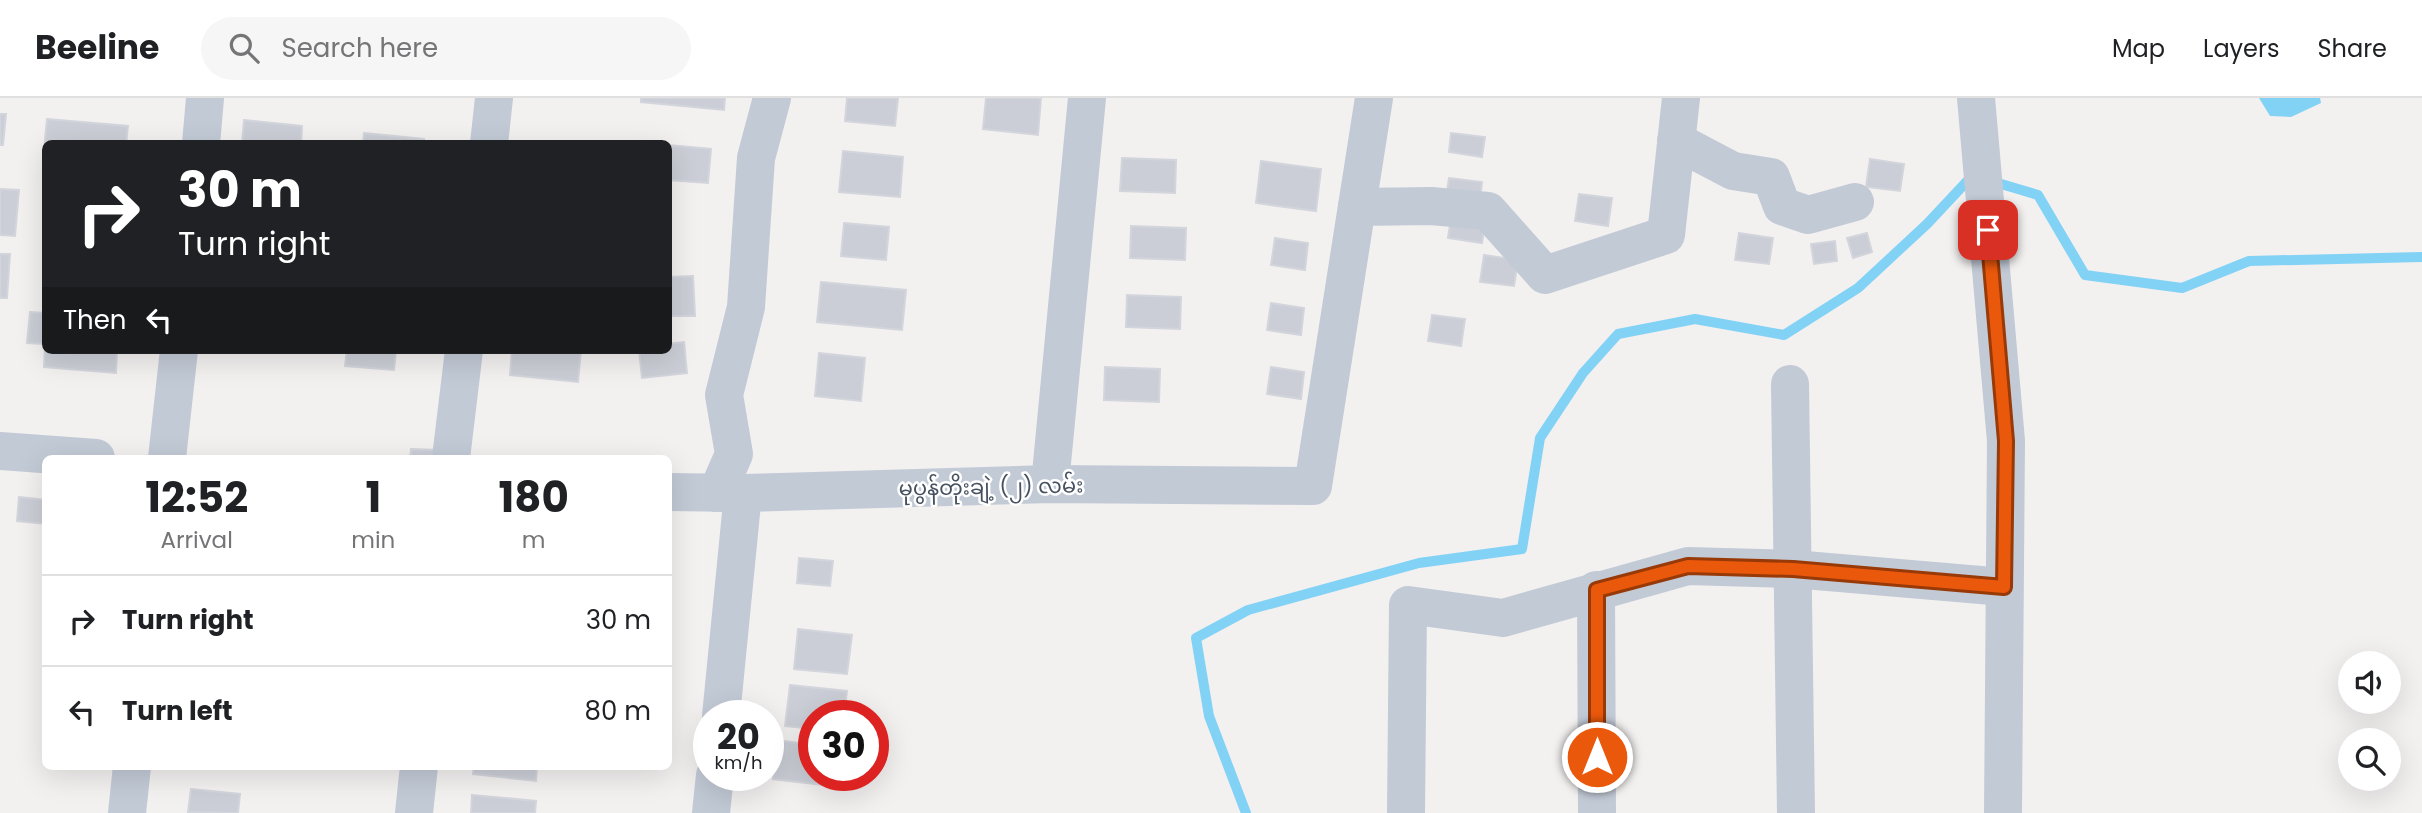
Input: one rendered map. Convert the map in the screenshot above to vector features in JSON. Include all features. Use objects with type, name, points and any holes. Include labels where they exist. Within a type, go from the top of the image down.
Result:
[{"type":"street","points":[[201,140],[205,98]]},
{"type":"street","points":[[489,140],[494,98]]},
{"type":"street","points":[[722,700],[733,454],[724,395],[746,307],[757,158],[772,98]]},
{"type":"street","points":[[1050,484],[1087,98]]},
{"type":"street","points":[[1374,98],[1357,207],[1431,206],[1488,211],[1545,275],[1666,235],[1681,98]]},
{"type":"street","points":[[1976,98],[2006,441],[2003,813]]},
{"type":"street","points":[[1676,141],[1733,171],[1772,177],[1782,206],[1808,215],[1855,202]]},
{"type":"street","name":"မုပွန်တိုးချဲ့ (၂) လမ်း","points":[[672,492],[730,493],[1050,484],[1313,485],[1357,207]]},
{"type":"street","points":[[167,455],[179,354]]},
{"type":"street","points":[[451,455],[464,354]]},
{"type":"street","points":[[1790,384],[1796,813]]},
{"type":"street","points":[[0,451],[55,455]]},
{"type":"street","points":[[1406,813],[1408,605],[1503,618],[1688,566],[1793,569],[2004,587]]},
{"type":"street","points":[[1597,590],[1597,813]]},
{"type":"street","points":[[127,813],[132,770]]},
{"type":"street","points":[[414,813],[419,770]]},
{"type":"street","points":[[711,813],[713,791]]},
{"type":"water","points":[[2259,98],[2320,98],[2321,103],[2291,117],[2270,116]]},
{"type":"building","points":[[641,98],[725,98],[724,110],[641,102]]},
{"type":"building","points":[[847,98],[898,98],[895,126],[845,121]]},
{"type":"building","points":[[986,98],[1041,98],[1038,135],[983,129]]},
{"type":"building","points":[[0,114],[6,114],[3,145],[0,145]]},
{"type":"building","points":[[47,119],[128,126],[126,140],[45,140]]},
{"type":"building","points":[[244,120],[302,126],[301,140],[242,140]]},
{"type":"building","points":[[364,133],[424,139],[424,140],[363,140]]},
{"type":"building","points":[[1451,133],[1485,137],[1482,157],[1449,152]]},
{"type":"building","points":[[672,145],[711,149],[708,183],[672,180]]},
{"type":"building","points":[[843,151],[903,157],[900,197],[839,192]]},
{"type":"building","points":[[1122,158],[1176,160],[1175,193],[1120,191]]},
{"type":"building","points":[[1870,159],[1904,164],[1900,191],[1866,187]]},
{"type":"building","points":[[1261,161],[1321,169],[1316,211],[1256,203]]},
{"type":"building","points":[[1449,178],[1482,182],[1479,209],[1445,204]]},
{"type":"building","points":[[0,189],[19,190],[15,236],[0,235]]},
{"type":"building","points":[[1579,194],[1612,198],[1608,226],[1575,221]]},
{"type":"building","points":[[1452,211],[1486,216],[1482,243],[1448,238]]},
{"type":"building","points":[[844,223],[889,227],[886,260],[841,256]]},
{"type":"building","points":[[1131,226],[1186,228],[1185,260],[1130,258]]},
{"type":"building","points":[[1739,233],[1773,238],[1769,264],[1735,260]]},
{"type":"building","points":[[1867,233],[1872,252],[1853,258],[1847,238]]},
{"type":"building","points":[[1275,238],[1308,243],[1305,270],[1271,265]]},
{"type":"building","points":[[1835,241],[1837,261],[1814,264],[1811,244]]},
{"type":"building","points":[[0,254],[10,254],[7,298],[0,298]]},
{"type":"building","points":[[1484,255],[1518,260],[1514,286],[1480,282]]},
{"type":"building","points":[[693,276],[695,316],[672,316],[672,277]]},
{"type":"building","points":[[821,282],[906,290],[902,330],[817,322]]},
{"type":"building","points":[[1127,295],[1181,297],[1180,329],[1126,327]]},
{"type":"building","points":[[1271,303],[1304,308],[1301,335],[1267,330]]},
{"type":"building","points":[[30,312],[42,313],[42,344],[27,343]]},
{"type":"building","points":[[1432,315],[1465,319],[1461,346],[1428,341]]},
{"type":"building","points":[[684,342],[687,373],[642,378],[639,354],[672,354],[672,344]]},
{"type":"building","points":[[819,353],[865,358],[861,401],[815,396]]},
{"type":"building","points":[[45,354],[117,354],[116,373],[44,367]]},
{"type":"building","points":[[346,354],[396,354],[394,370],[345,366]]},
{"type":"building","points":[[512,354],[581,354],[578,382],[510,375]]},
{"type":"building","points":[[1105,367],[1160,369],[1159,402],[1104,400]]},
{"type":"building","points":[[1271,367],[1304,372],[1301,399],[1267,394]]},
{"type":"building","points":[[411,449],[439,450],[438,455],[410,455]]},
{"type":"building","points":[[19,497],[42,500],[42,524],[17,521]]},
{"type":"building","points":[[799,558],[833,561],[830,586],[797,583]]},
{"type":"building","points":[[798,629],[852,635],[847,674],[794,669]]},
{"type":"building","points":[[790,685],[847,691],[846,700],[798,700],[798,727],[785,726]]},
{"type":"building","points":[[784,741],[798,743],[798,782],[784,780]]},
{"type":"building","points":[[474,770],[537,770],[536,781],[473,774]]},
{"type":"building","points":[[191,789],[240,794],[238,813],[188,812]]},
{"type":"building","points":[[472,795],[536,801],[535,813],[471,813]]},
{"type":"waterway","points":[[1246,813],[1209,716],[1196,638],[1248,610],[1419,563],[1522,549],[1540,438],[1583,373],[1618,334],[1695,319],[1784,335],[1858,288],[1927,224],[1972,176]]},
{"type":"waterway","points":[[1991,181],[2038,195],[2085,275],[2182,288],[2249,261],[2422,257]]},
{"type":"route","points":[[1597,757],[1597,590],[1688,566],[1793,569],[2004,587],[2006,441],[1988,230]]}]
